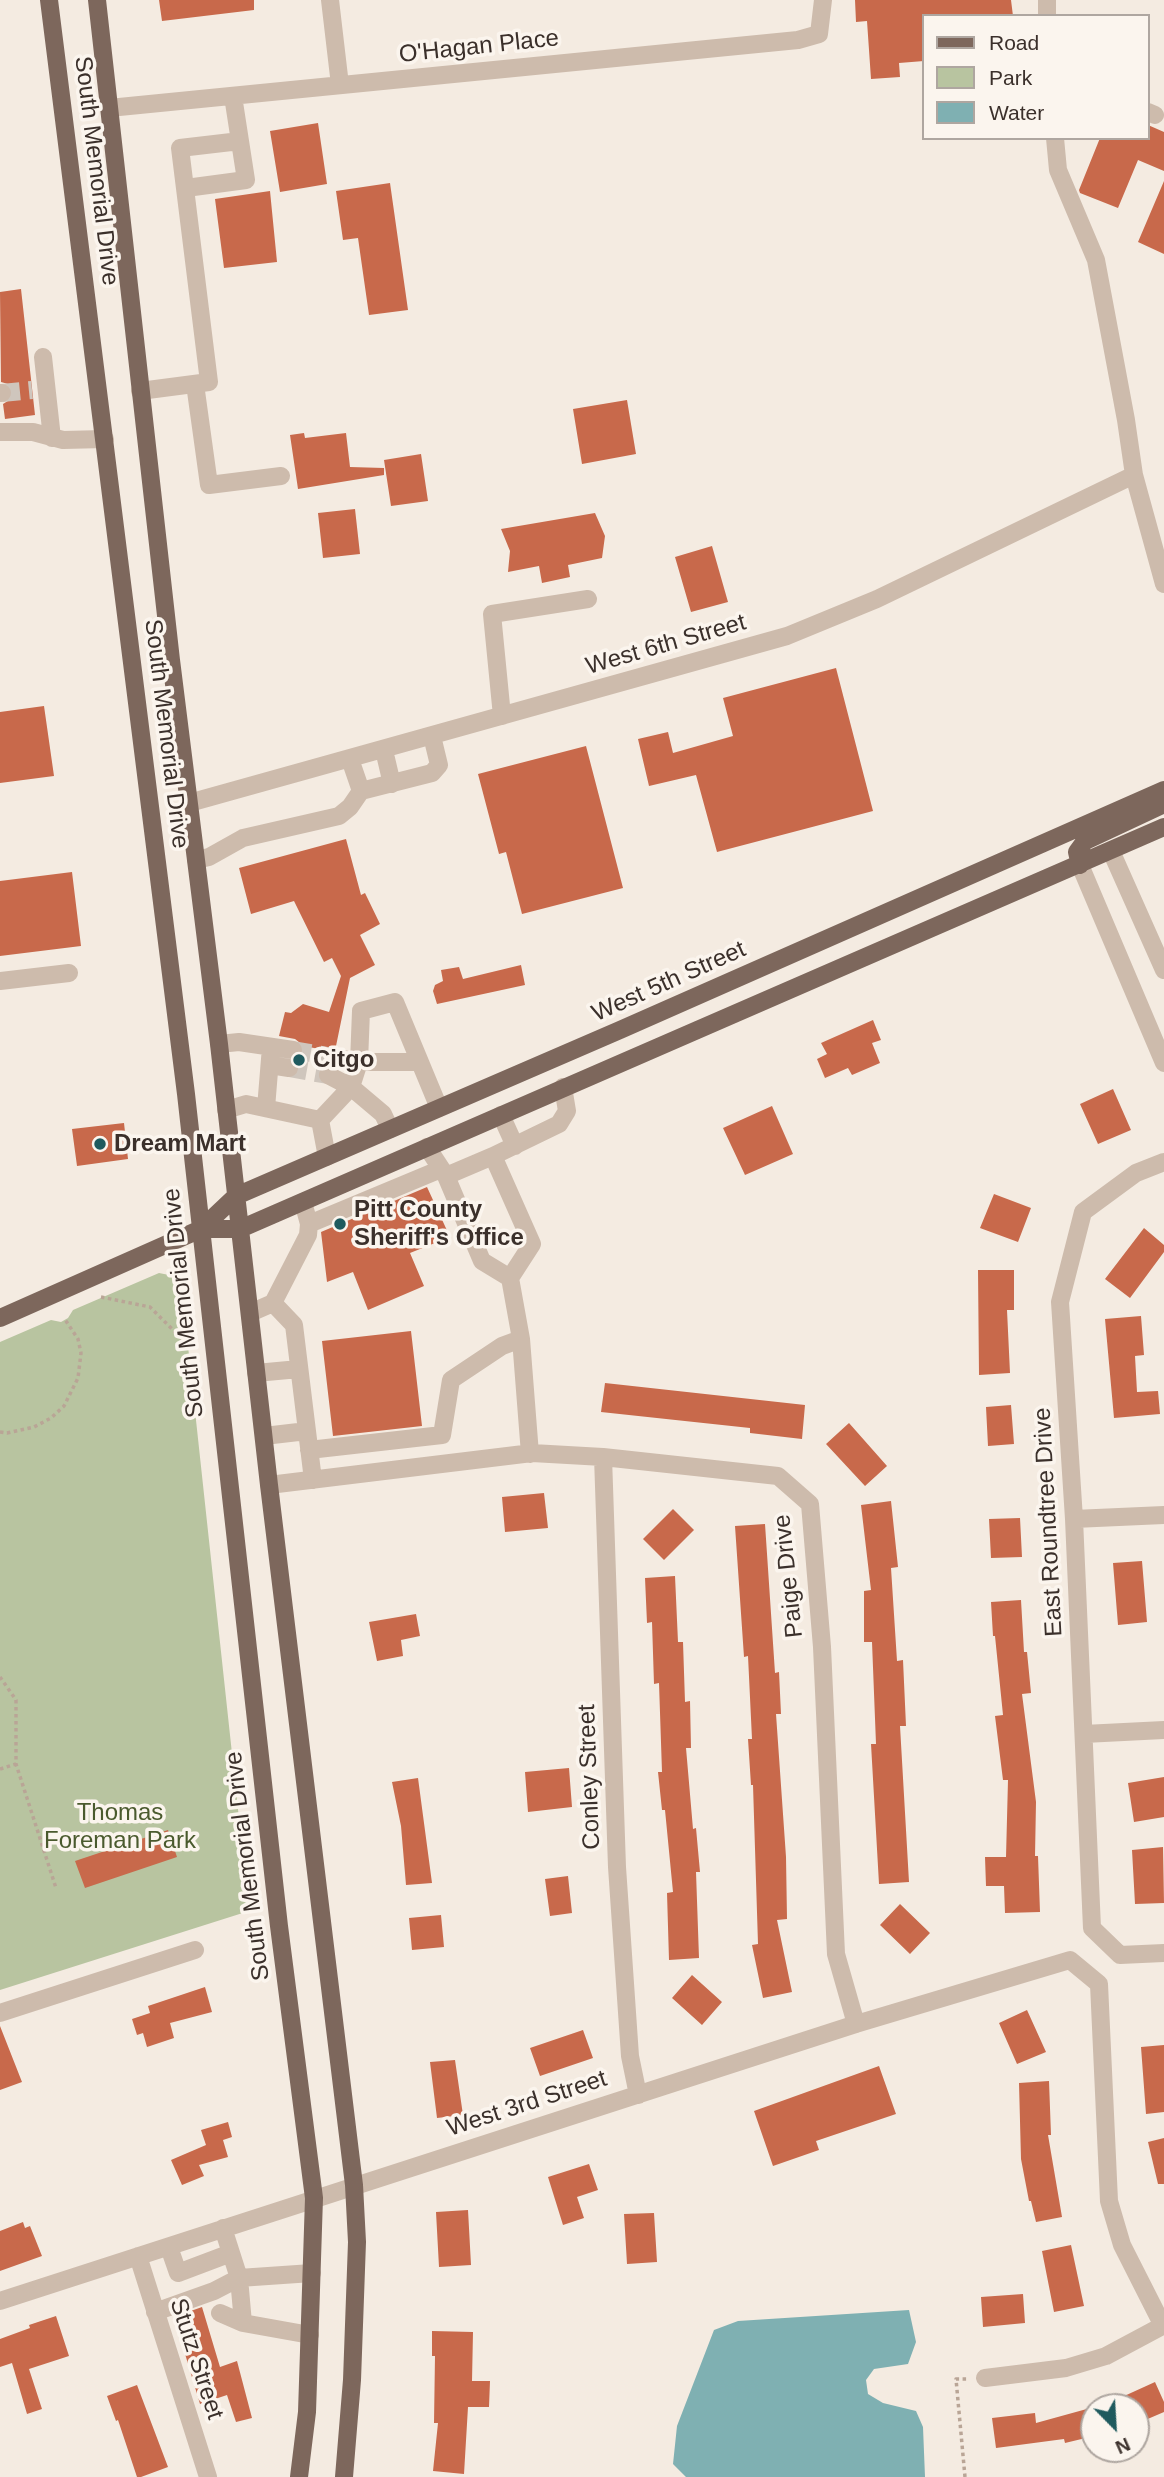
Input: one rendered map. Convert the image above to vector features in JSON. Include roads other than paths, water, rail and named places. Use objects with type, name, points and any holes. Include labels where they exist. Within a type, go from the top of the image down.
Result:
[{"type":"main road","name":"South Memorial Drive","points":[[49,0],[201,1229],[279,1926],[314,2198],[307,2412],[299,2477]]},
{"type":"main road","name":"South Memorial Drive","points":[[97,0],[140,391],[354,2185],[357,2242],[353,2353],[344,2477]]},
{"type":"main road","name":"West 5th Street","points":[[0,1318],[201,1229],[236,1196],[1164,790]]},
{"type":"main road","points":[[1080,865],[1077,852],[1085,841],[1164,804]]},
{"type":"main road","name":"West 5th Street","points":[[201,1229],[240,1230],[1164,827]]},
{"type":"street","points":[[330,0],[341,85]]},
{"type":"street","name":"O'Hagan Place","points":[[109,108],[798,40],[819,34],[823,0]]},
{"type":"street","points":[[186,188],[246,180],[233,96]]},
{"type":"street","points":[[1055,140],[1058,170],[1096,260],[1134,475],[1164,584]]},
{"type":"street","points":[[140,391],[209,382],[180,148],[240,141]]},
{"type":"street","points":[[43,357],[39,390],[52,438]]},
{"type":"street","points":[[195,384],[209,485],[281,476]]},
{"type":"street","points":[[0,432],[33,432],[63,440],[104,439]]},
{"type":"street","name":"West 6th Street","points":[[189,803],[793,634],[876,599],[1134,475]]},
{"type":"street","points":[[502,716],[492,614],[588,599]]},
{"type":"street","points":[[196,860],[209,857],[243,838],[339,816],[361,792],[436,771],[439,765],[432,736]]},
{"type":"street","points":[[384,750],[392,784]]},
{"type":"street","points":[[350,759],[361,792]]},
{"type":"street","points":[[1111,851],[1164,971]]},
{"type":"street","points":[[1080,865],[1164,1063]]},
{"type":"street","points":[[0,981],[69,974]]},
{"type":"street","points":[[320,1120],[351,1087],[359,1062],[361,1011],[395,1002],[439,1108]]},
{"type":"street","points":[[219,1044],[239,1042],[289,1068]]},
{"type":"street","points":[[270,1056],[293,1050]]},
{"type":"street","points":[[266,1108],[270,1056]]},
{"type":"street","points":[[390,1129],[383,1114],[330,1066],[359,1062],[419,1062]]},
{"type":"street","points":[[309,1224],[392,1190],[494,1156],[552,1129],[565,1117],[567,1111],[563,1087]]},
{"type":"street","points":[[226,1110],[246,1104],[320,1120]]},
{"type":"street","points":[[501,1115],[514,1146]]},
{"type":"street","points":[[320,1120],[327,1157]]},
{"type":"street","points":[[427,1147],[444,1172],[482,1261],[510,1278]]},
{"type":"street","points":[[494,1156],[532,1244],[510,1278],[521,1339],[530,1454]]},
{"type":"street","name":"East Roundtree Drive","points":[[1164,1162],[1136,1173],[1083,1212],[1060,1302],[1074,1519],[1092,1928],[1120,1955],[1164,1953]]},
{"type":"street","points":[[381,1167],[392,1190]]},
{"type":"street","points":[[250,1313],[273,1303],[308,1235],[309,1224],[303,1202]]},
{"type":"street","points":[[273,1303],[294,1325],[313,1480]]},
{"type":"street","points":[[441,1464],[442,1435],[452,1380],[502,1346],[521,1339]]},
{"type":"street","points":[[256,1373],[299,1369]]},
{"type":"street","points":[[264,1436],[307,1431]]},
{"type":"street","points":[[309,1450],[442,1435]]},
{"type":"street","name":"Paige Drive","points":[[269,1485],[530,1454],[603,1457],[778,1476],[810,1504],[822,1647],[836,1954],[856,2024]]},
{"type":"street","name":"Conley Street","points":[[603,1457],[617,1867],[630,2056],[638,2095]]},
{"type":"street","points":[[1074,1519],[1164,1516]]},
{"type":"street","points":[[1084,1734],[1164,1730]]},
{"type":"street","points":[[0,2013],[195,1950]]},
{"type":"street","name":"West 3rd Street","points":[[0,2301],[856,2024],[1070,1960],[1099,1984],[1109,2201],[1122,2245],[1164,2325]]},
{"type":"street","points":[[223,2228],[239,2278],[243,2323]]},
{"type":"street","points":[[169,2247],[178,2273],[231,2253]]},
{"type":"street","name":"Stutz Street","points":[[138,2256],[208,2477]]},
{"type":"street","points":[[155,2312],[217,2300],[239,2278],[312,2273]]},
{"type":"street","points":[[217,2300],[243,2323],[310,2335]]},
{"type":"street","points":[[985,2378],[1066,2368],[1106,2356],[1164,2325]]},
{"type":"water","points":[[909,2310],[916,2342],[908,2364],[874,2369],[866,2380],[868,2394],[883,2403],[916,2411],[923,2427],[925,2477],[686,2477],[673,2464],[677,2426],[714,2330],[738,2321]]},
{"type":"tunnel","points":[[2,393],[32,390]]},
{"type":"tunnel","points":[[293,1050],[333,1057]]},
{"type":"tunnel","points":[[289,1068],[328,1075]]},
{"type":"place","name":"Citgo","points":[[299,1060]]},
{"type":"place","name":"Dream Mart","points":[[100,1144]]},
{"type":"place","name":"Pitt County Sheriff's Office","points":[[340,1224]]},
{"type":"park label","name":"Thomas Foreman Park","points":[[120,1827]]}]
